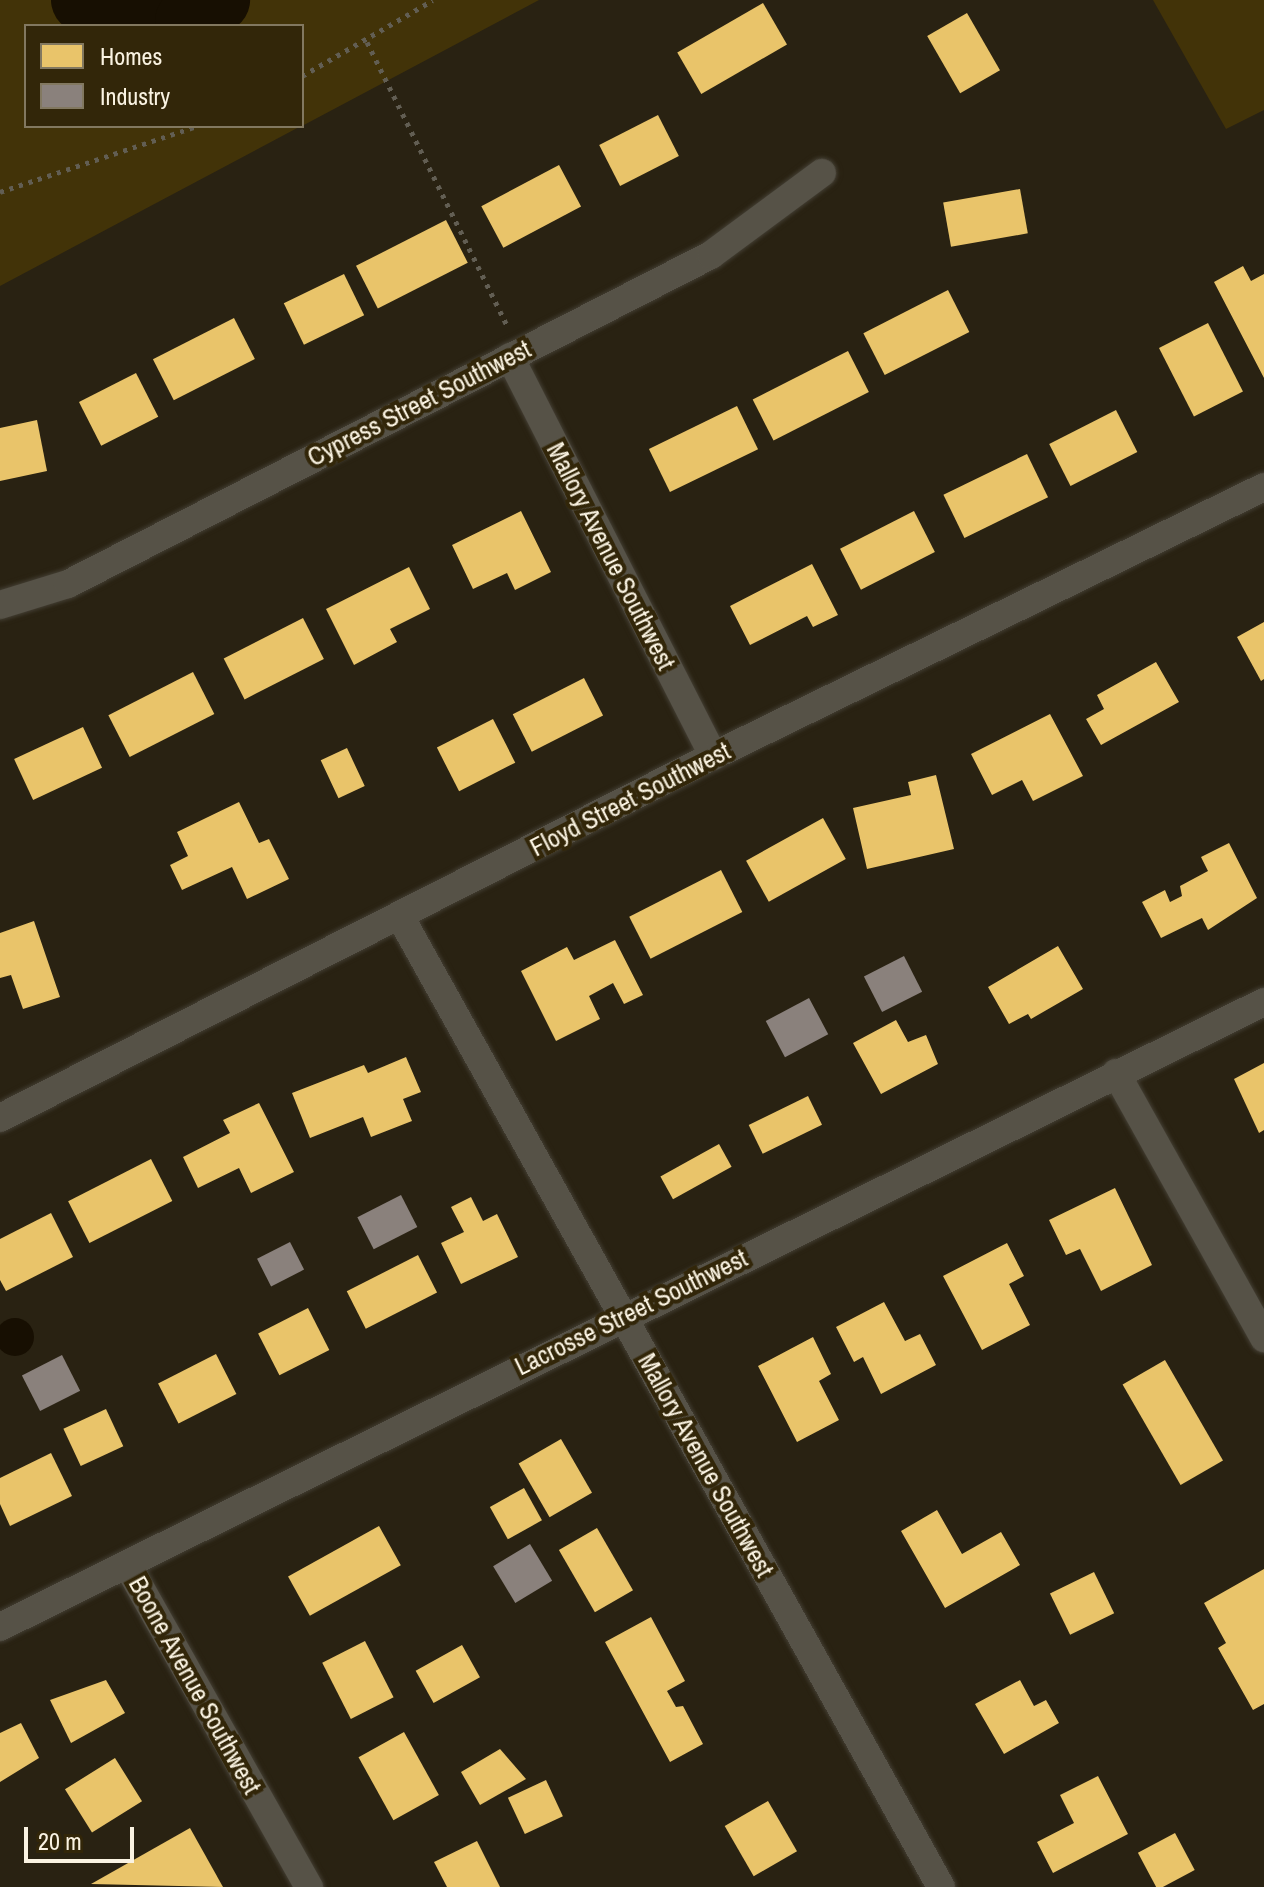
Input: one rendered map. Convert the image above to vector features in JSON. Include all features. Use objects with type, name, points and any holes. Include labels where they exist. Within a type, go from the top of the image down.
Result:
[{"type":"street","name":"Cypress Street Southwest","points":[[0,605],[68,584],[711,255],[822,173]]},
{"type":"street","name":"Mallory Avenue Southwest","points":[[515,354],[713,756]]},
{"type":"street","name":"Floyd Street Southwest","points":[[0,1118],[401,918],[713,756],[1264,487]]},
{"type":"street","name":"Mallory Avenue Southwest","points":[[401,918],[941,1887]]},
{"type":"street","name":"Lacrosse Street Southwest","points":[[0,1627],[128,1566],[622,1315],[1264,1002]]},
{"type":"street","points":[[1116,1073],[1264,1338]]},
{"type":"street","name":"Boone Avenue Southwest","points":[[128,1566],[309,1887]]},
{"type":"path","points":[[304,75],[367,42],[433,0]]},
{"type":"path","points":[[367,42],[515,354]]},
{"type":"path","points":[[0,192],[191,128]]},
{"type":"shaded area","points":[[0,0],[539,0],[304,125],[304,24],[24,24],[24,128],[297,128],[0,286]]},
{"type":"shaded area","points":[[1153,0],[1264,0],[1264,110],[1226,129]]},
{"type":"shaded area","points":[[8,1319],[22,1319],[33,1330],[33,1344],[22,1355],[8,1355],[-1,1346],[-1,1328]]},
{"type":"building: Homes","points":[[763,3],[787,45],[701,94],[677,52]]},
{"type":"building: Homes","points":[[967,13],[1000,70],[960,93],[927,36]]},
{"type":"building: Homes","points":[[658,115],[679,156],[620,186],[599,145]]},
{"type":"building: Homes","points":[[559,165],[581,206],[503,248],[481,206]]},
{"type":"building: Homes","points":[[1020,189],[1028,233],[951,247],[943,203]]},
{"type":"building: Homes","points":[[446,220],[468,263],[378,309],[356,266]]},
{"type":"building: Homes","points":[[1243,266],[1251,281],[1264,274],[1264,378],[1214,282]]},
{"type":"building: Homes","points":[[344,274],[364,315],[304,345],[284,303]]},
{"type":"building: Homes","points":[[948,290],[969,332],[885,375],[863,333]]},
{"type":"building: Homes","points":[[234,318],[255,359],[174,400],[153,359]]},
{"type":"building: Homes","points":[[1208,323],[1243,392],[1194,417],[1159,348]]},
{"type":"building: Homes","points":[[848,351],[869,392],[774,441],[753,400]]},
{"type":"building: Homes","points":[[136,373],[158,417],[101,446],[79,402]]},
{"type":"building: Homes","points":[[737,406],[758,449],[670,492],[649,449]]},
{"type":"building: Homes","points":[[1116,410],[1137,452],[1071,486],[1049,444]]},
{"type":"building: Homes","points":[[37,420],[47,471],[0,481],[0,428]]},
{"type":"building: Homes","points":[[1027,454],[1048,497],[964,538],[943,495]]},
{"type":"building: Homes","points":[[521,511],[551,572],[515,590],[507,573],[473,589],[452,545]]},
{"type":"building: Homes","points":[[914,511],[935,552],[861,590],[840,549]]},
{"type":"building: Homes","points":[[812,564],[838,615],[813,627],[807,616],[750,645],[730,606]]},
{"type":"building: Homes","points":[[409,567],[430,609],[390,629],[397,642],[354,665],[326,609]]},
{"type":"building: Homes","points":[[303,618],[324,659],[245,699],[224,658]]},
{"type":"building: Homes","points":[[1264,622],[1264,679],[1261,681],[1237,637]]},
{"type":"building: Homes","points":[[1156,662],[1179,702],[1101,745],[1086,719],[1104,709],[1097,695]]},
{"type":"building: Homes","points":[[193,672],[214,714],[130,757],[108,715]]},
{"type":"building: Homes","points":[[584,678],[603,715],[532,752],[513,714]]},
{"type":"building: Homes","points":[[1050,714],[1083,776],[1033,801],[1022,780],[992,795],[971,754]]},
{"type":"building: Homes","points":[[493,719],[515,763],[459,791],[437,748]]},
{"type":"building: Homes","points":[[83,727],[102,768],[33,800],[14,759]]},
{"type":"building: Homes","points":[[347,748],[365,786],[338,798],[321,760]]},
{"type":"building: Homes","points":[[936,775],[954,849],[867,869],[853,808],[911,795],[908,782]]},
{"type":"building: Homes","points":[[239,802],[259,843],[269,839],[289,879],[247,899],[232,867],[182,890],[170,865],[188,856],[177,832]]},
{"type":"building: Homes","points":[[823,818],[846,859],[769,902],[746,861]]},
{"type":"building: Homes","points":[[1229,843],[1257,898],[1208,930],[1202,918],[1161,938],[1142,902],[1165,890],[1170,902],[1182,896],[1180,886],[1208,871],[1201,857]]},
{"type":"building: Homes","points":[[721,870],[742,912],[651,959],[629,917]]},
{"type":"building: Homes","points":[[34,921],[60,997],[23,1009],[11,975],[0,978],[0,933]]},
{"type":"building: Homes","points":[[615,940],[643,995],[624,1004],[613,983],[589,996],[600,1019],[556,1041],[521,971],[567,947],[574,960]]},
{"type":"building: Homes","points":[[1058,946],[1083,989],[1031,1019],[1028,1014],[1009,1024],[988,987]]},
{"type":"building: Homes","points":[[896,1020],[908,1042],[926,1035],[938,1064],[881,1094],[853,1043]]},
{"type":"building: Homes","points":[[406,1057],[421,1092],[403,1099],[412,1121],[371,1137],[363,1117],[310,1138],[292,1093],[364,1065],[368,1073]]},
{"type":"building: Homes","points":[[1264,1063],[1264,1130],[1259,1133],[1234,1079]]},
{"type":"building: Homes","points":[[808,1096],[822,1125],[763,1154],[749,1125]]},
{"type":"building: Homes","points":[[259,1103],[294,1172],[251,1193],[239,1168],[198,1188],[183,1157],[230,1133],[223,1120]]},
{"type":"building: Homes","points":[[719,1144],[732,1167],[673,1199],[660,1176]]},
{"type":"building: Homes","points":[[151,1159],[172,1201],[89,1243],[68,1201]]},
{"type":"building: Homes","points":[[1115,1188],[1152,1265],[1101,1291],[1080,1249],[1066,1255],[1049,1220]]},
{"type":"building: Homes","points":[[471,1197],[483,1221],[497,1214],[518,1257],[461,1284],[441,1243],[464,1232],[451,1207]]},
{"type":"building: Homes","points":[[51,1213],[73,1257],[6,1291],[0,1280],[0,1239]]},
{"type":"building: Homes","points":[[1007,1243],[1024,1276],[1009,1284],[1030,1325],[982,1350],[943,1276]]},
{"type":"building: Homes","points":[[418,1255],[437,1292],[366,1329],[347,1291]]},
{"type":"building: Homes","points":[[884,1302],[905,1341],[920,1334],[936,1365],[881,1394],[863,1357],[854,1362],[836,1327]]},
{"type":"building: Homes","points":[[308,1308],[329,1350],[279,1375],[258,1333]]},
{"type":"building: Homes","points":[[813,1337],[831,1374],[819,1381],[839,1420],[797,1442],[758,1366]]},
{"type":"building: Homes","points":[[216,1354],[236,1394],[179,1424],[158,1384]]},
{"type":"building: Homes","points":[[1165,1360],[1223,1460],[1181,1485],[1123,1384]]},
{"type":"building: Homes","points":[[106,1409],[123,1446],[81,1466],[63,1429]]},
{"type":"building: Homes","points":[[561,1439],[592,1493],[550,1517],[519,1464]]},
{"type":"building: Homes","points":[[51,1453],[72,1496],[10,1526],[0,1504],[0,1478]]},
{"type":"building: Homes","points":[[524,1488],[542,1520],[508,1539],[490,1507]]},
{"type":"building: Homes","points":[[937,1510],[962,1554],[1001,1532],[1020,1565],[945,1608],[901,1531]]},
{"type":"building: Homes","points":[[379,1526],[401,1565],[310,1616],[288,1576]]},
{"type":"building: Homes","points":[[597,1528],[633,1590],[595,1612],[559,1550]]},
{"type":"building: Homes","points":[[1264,1569],[1264,1704],[1253,1710],[1218,1648],[1226,1643],[1204,1603]]},
{"type":"building: Homes","points":[[1094,1572],[1114,1613],[1070,1635],[1050,1593]]},
{"type":"building: Homes","points":[[651,1617],[685,1681],[667,1691],[676,1707],[683,1706],[703,1744],[670,1762],[605,1642]]},
{"type":"building: Homes","points":[[365,1641],[394,1697],[351,1719],[322,1663]]},
{"type":"building: Homes","points":[[462,1645],[480,1677],[434,1703],[416,1671]]},
{"type":"building: Homes","points":[[106,1680],[125,1713],[71,1743],[50,1700]]},
{"type":"building: Homes","points":[[1020,1680],[1034,1706],[1046,1700],[1059,1723],[1004,1754],[975,1704]]},
{"type":"building: Homes","points":[[21,1723],[39,1758],[0,1782],[0,1733]]},
{"type":"building: Homes","points":[[404,1732],[439,1795],[393,1820],[359,1757]]},
{"type":"building: Homes","points":[[500,1749],[526,1779],[480,1805],[461,1772]]},
{"type":"building: Homes","points":[[115,1758],[142,1801],[92,1833],[65,1789]]},
{"type":"building: Homes","points":[[1098,1776],[1128,1834],[1053,1873],[1037,1842],[1074,1823],[1060,1795]]},
{"type":"building: Homes","points":[[546,1780],[563,1816],[525,1834],[508,1798]]},
{"type":"building: Homes","points":[[768,1801],[797,1851],[754,1876],[725,1826]]},
{"type":"building: Homes","points":[[190,1828],[223,1887],[91,1884]]},
{"type":"building: Homes","points":[[1175,1833],[1195,1870],[1163,1887],[1156,1887],[1138,1853]]},
{"type":"building: Homes","points":[[477,1841],[500,1887],[447,1887],[434,1862]]},
{"type":"building: Industry","points":[[904,956],[922,992],[882,1012],[864,976]]},
{"type":"building: Industry","points":[[809,998],[828,1034],[785,1057],[766,1021]]},
{"type":"building: Industry","points":[[401,1195],[417,1227],[374,1249],[357,1217]]},
{"type":"building: Industry","points":[[290,1242],[304,1270],[271,1286],[257,1259]]},
{"type":"building: Industry","points":[[62,1355],[80,1391],[40,1411],[22,1375]]},
{"type":"building: Industry","points":[[530,1544],[552,1581],[515,1603],[493,1566]]},
{"type":"waterway","points":[[84,0],[188,21],[217,0]]}]
